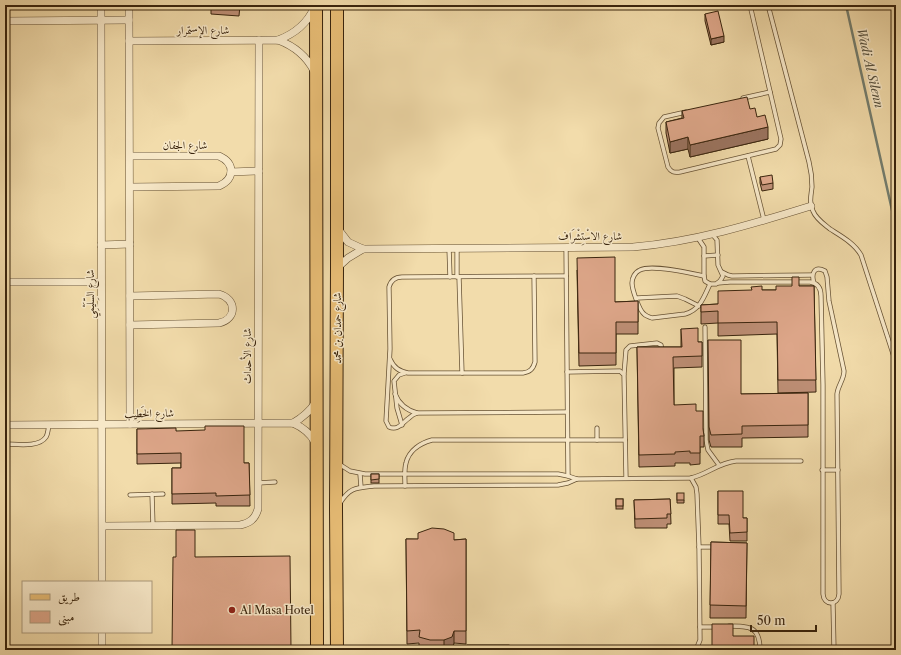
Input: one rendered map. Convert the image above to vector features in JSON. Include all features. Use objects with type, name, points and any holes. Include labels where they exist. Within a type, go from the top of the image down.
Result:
[{"type":"main road","name":"شارع حمدان بن محمد","points":[[316,5],[317,650]]},
{"type":"main road","name":"شارع حمدان بن محمد","points":[[337,5],[337,650]]},
{"type":"street","name":"شارع السِّلَيْمِي","points":[[101,5],[102,581]]},
{"type":"street","points":[[129,5],[130,424]]},
{"type":"street","name":"شارع الإستمرار","points":[[129,41],[278,40],[288,36],[305,23],[312,14],[316,5]]},
{"type":"street","points":[[5,21],[129,20]]},
{"type":"street","name":"شارع الأحداث","points":[[103,526],[245,524],[254,518],[258,509],[260,40]]},
{"type":"street","name":"شارع الإستمرار","points":[[278,40],[297,50],[308,61],[316,75]]},
{"type":"street","name":"شارع الجفان","points":[[130,156],[219,156],[228,162],[231,167],[231,172]]},
{"type":"street","points":[[130,187],[220,186],[229,180],[231,172],[259,171]]},
{"type":"street","name":"شارع الاسْتِشْرَاف","points":[[363,249],[633,247],[712,234],[811,206]]},
{"type":"street","points":[[337,228],[348,242],[363,249]]},
{"type":"street","points":[[101,245],[130,244]]},
{"type":"street","points":[[337,268],[348,258],[363,249]]},
{"type":"street","points":[[5,282],[101,282]]},
{"type":"street","points":[[130,296],[219,294],[228,298],[232,307],[232,314],[229,318],[219,323],[130,325]]},
{"type":"street","points":[[292,423],[299,420],[309,411],[317,400]]},
{"type":"street","points":[[292,423],[304,429],[314,438],[317,444]]},
{"type":"street","name":"شارع الخَطِيب","points":[[5,425],[292,423]]},
{"type":"street","points":[[102,633],[102,650]]},
{"type":"lane","points":[[687,112],[664,117],[659,123],[658,128],[668,167],[672,172],[677,173],[776,149],[781,142],[750,5]]},
{"type":"lane","points":[[768,5],[810,166],[812,178],[811,206],[813,212],[816,217],[859,251],[896,364]]},
{"type":"lane","points":[[740,99],[770,92]]},
{"type":"lane","points":[[748,156],[764,220]]},
{"type":"lane","points":[[712,234],[717,240],[718,265],[722,272],[722,278],[718,283]]},
{"type":"lane","points":[[697,237],[704,247],[704,276],[706,281],[710,284],[713,285],[730,282],[814,283],[818,285],[821,290],[823,385],[823,598],[825,601],[833,603],[837,601],[840,594],[838,390],[844,371],[829,301],[828,277],[825,271],[819,269],[812,275],[732,276],[722,272]]},
{"type":"lane","points":[[566,247],[568,476]]},
{"type":"lane","points":[[449,248],[450,277]]},
{"type":"lane","points":[[457,248],[462,373]]},
{"type":"lane","points":[[704,256],[718,255]]},
{"type":"lane","points":[[704,276],[662,269],[646,269],[640,270],[636,273],[632,283],[636,298],[642,311],[648,317],[652,318],[690,313],[699,306],[710,284]]},
{"type":"lane","points":[[812,275],[814,283]]},
{"type":"lane","points":[[402,425],[395,394],[394,381],[399,375],[408,373],[523,373],[532,370],[535,362],[534,276]]},
{"type":"lane","points":[[417,412],[398,427],[392,428],[387,424],[390,358],[390,282],[398,277],[566,276]]},
{"type":"lane","points":[[821,290],[828,290]]},
{"type":"lane","points":[[636,298],[677,296],[699,306]]},
{"type":"lane","points":[[705,327],[707,445],[708,450],[719,465]]},
{"type":"lane","points":[[626,478],[624,375],[626,350],[630,346],[655,343],[662,347],[662,354]]},
{"type":"lane","points":[[390,358],[398,370],[408,373]]},
{"type":"lane","points":[[567,372],[620,372],[624,375]]},
{"type":"lane","points":[[395,394],[401,404],[406,408],[417,412],[567,412]]},
{"type":"lane","points":[[5,444],[34,444],[40,442],[47,434],[49,425]]},
{"type":"lane","points":[[597,428],[597,440]]},
{"type":"lane","points":[[405,486],[406,463],[410,455],[416,448],[428,441],[625,440]]},
{"type":"lane","points":[[336,461],[350,471],[360,474],[558,474],[577,480]]},
{"type":"lane","points":[[336,509],[348,492],[354,488],[361,487],[558,485],[577,480],[691,478],[706,474],[719,465],[728,462],[801,461]]},
{"type":"lane","points":[[822,470],[838,470]]},
{"type":"lane","points":[[360,474],[361,487]]},
{"type":"lane","points":[[691,478],[696,487],[697,494],[699,547],[700,640],[696,650]]},
{"type":"lane","points":[[258,483],[275,482]]},
{"type":"lane","points":[[152,494],[153,526]]},
{"type":"lane","points":[[130,495],[163,494]]},
{"type":"lane","points":[[699,547],[715,547]]},
{"type":"lane","points":[[833,603],[834,650]]},
{"type":"lane","points":[[700,627],[749,627],[758,635],[760,650]]},
{"type":"lane","points":[[537,650],[602,650]]},
{"type":"building","points":[[220,5],[240,5],[239,7]]},
{"type":"building","points":[[718,11],[724,36],[711,39],[705,14]]},
{"type":"building","points":[[747,97],[750,109],[755,108],[757,117],[765,115],[768,127],[690,145],[688,137],[670,142],[666,122],[684,118],[682,111]]},
{"type":"building","points":[[772,175],[773,183],[762,185],[760,177]]},
{"type":"building","points":[[615,257],[615,302],[638,301],[638,322],[616,322],[616,353],[579,353],[577,258]]},
{"type":"building","points":[[792,277],[799,277],[799,286],[814,286],[816,380],[778,380],[777,322],[718,323],[718,311],[701,312],[701,305],[718,304],[718,291],[752,290],[751,287],[762,286],[762,290],[776,290],[776,286],[792,286]]},
{"type":"building","points":[[698,328],[698,342],[702,342],[702,356],[673,357],[674,405],[696,404],[696,411],[703,411],[704,436],[700,436],[700,453],[690,453],[690,451],[675,452],[675,454],[639,455],[637,347],[682,347],[681,329]]},
{"type":"building","points":[[708,340],[741,340],[741,394],[808,393],[808,425],[742,426],[742,434],[711,435],[709,427]]},
{"type":"building","points":[[205,426],[244,426],[244,463],[249,463],[250,495],[216,496],[216,493],[172,494],[172,468],[181,468],[181,453],[137,454],[137,429],[176,428],[176,431],[205,430]]},
{"type":"building","points":[[371,474],[379,474],[379,479],[371,480]]},
{"type":"building","points":[[718,491],[743,491],[743,518],[747,518],[747,532],[730,533],[729,515],[718,515]]},
{"type":"building","points":[[677,493],[684,493],[684,500],[677,500]]},
{"type":"building","points":[[616,499],[623,499],[623,506],[616,506]]},
{"type":"building","points":[[670,499],[671,514],[667,514],[667,518],[635,519],[634,500]]},
{"type":"building","points":[[432,528],[444,529],[454,533],[454,540],[466,539],[466,631],[454,631],[452,637],[444,640],[430,640],[419,637],[420,630],[407,631],[406,539],[418,539],[418,533]]},
{"type":"building","name":"Al Masa Hotel","points":[[176,530],[195,530],[195,557],[290,556],[290,650],[172,650],[173,557],[176,557]]},
{"type":"building","points":[[711,542],[747,543],[746,606],[710,605]]},
{"type":"building","points":[[712,624],[733,624],[733,636],[754,636],[754,650],[712,650]]},
{"type":"building","points":[[467,645],[509,645],[509,650],[467,650]]},
{"type":"waterway","name":"Wadi Al Silenn","points":[[846,5],[896,228]]},
{"type":"place","name":"Al Masa Hotel","points":[[232,610]]}]
